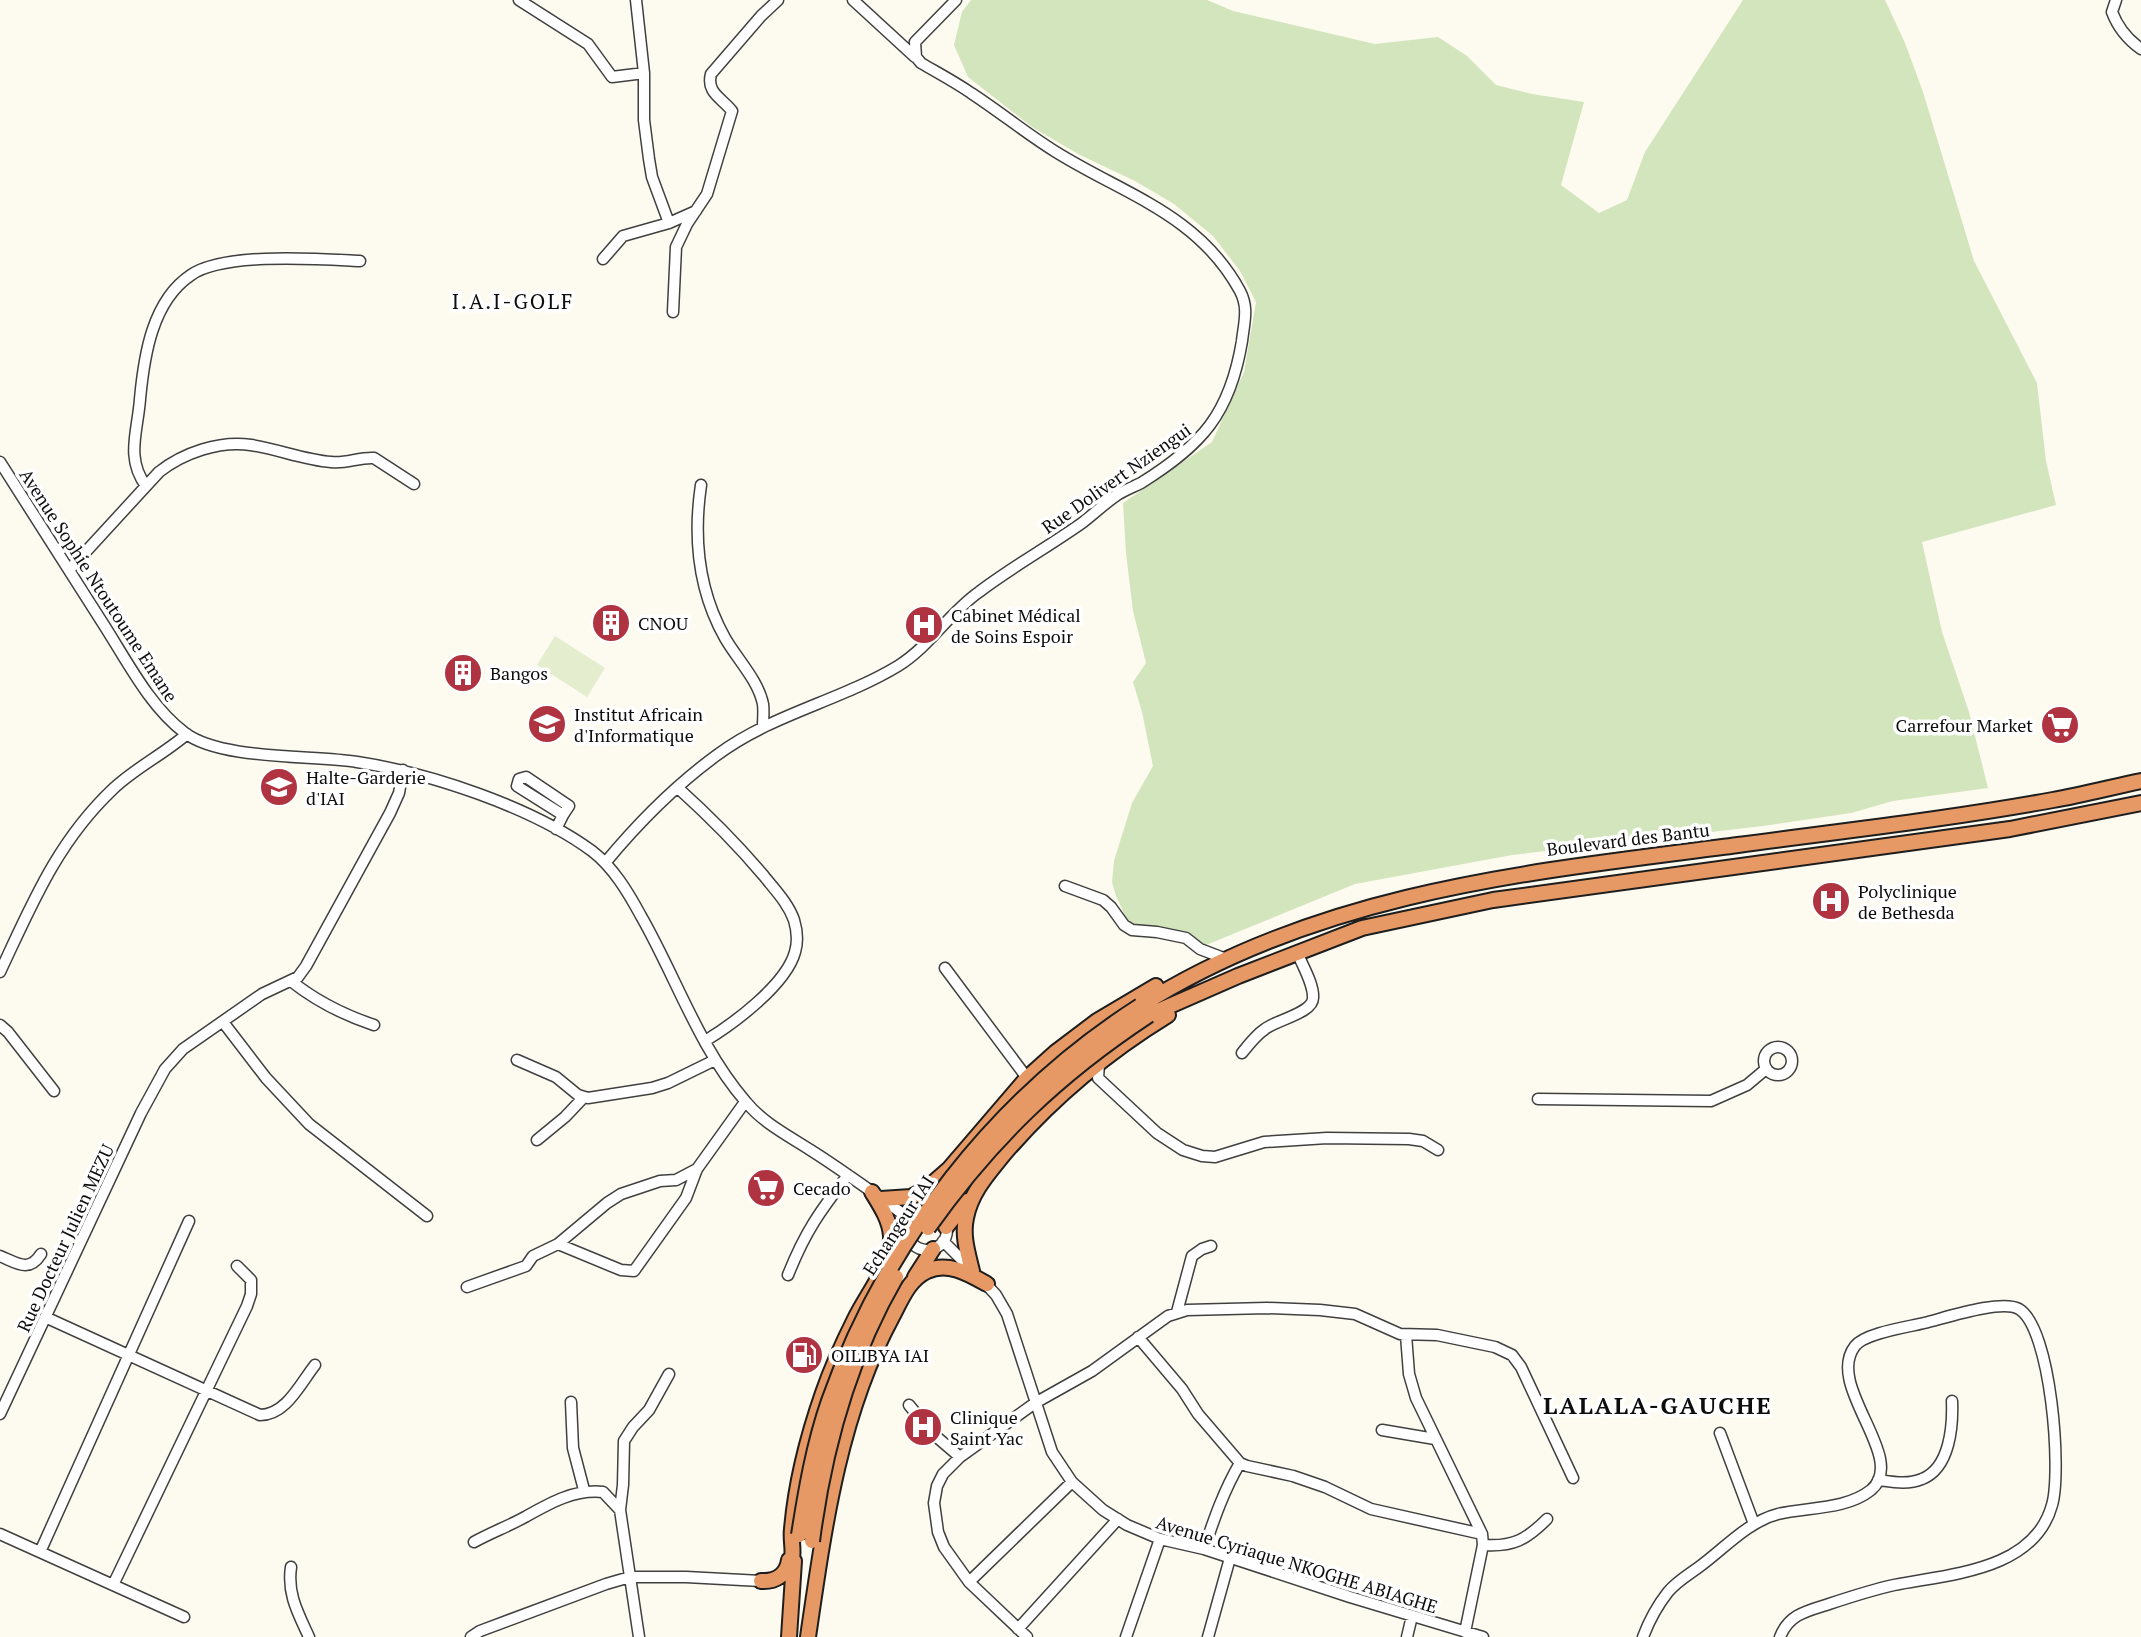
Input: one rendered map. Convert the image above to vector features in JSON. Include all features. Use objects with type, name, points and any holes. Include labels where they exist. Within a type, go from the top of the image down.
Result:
[{"type":"highway","name":"Boulevard des Bantu","points":[[1145,1011],[1167,990],[1226,959],[1340,914],[1403,898],[1533,871],[1836,832],[2039,802],[2141,781]]},
{"type":"highway","points":[[1145,1011],[1362,928],[1493,900],[2010,829],[2141,803]]},
{"type":"highway","points":[[807,1637],[801,1537],[802,1465],[824,1389],[841,1346],[912,1221],[949,1168],[1027,1079],[1081,1032],[1134,998],[1181,973],[1226,959]]},
{"type":"highway","points":[[807,1637],[821,1548],[850,1422],[876,1349],[913,1281],[977,1189],[1049,1106],[1099,1063],[1144,1030],[1238,976]]},
{"type":"highway","name":"Echangeur IAI","points":[[801,1537],[810,1472],[830,1400],[865,1316],[899,1254],[951,1178],[1001,1119],[1033,1087],[1080,1048],[1145,1011]]},
{"type":"highway","points":[[876,1196],[901,1199],[918,1194],[949,1168]]},
{"type":"highway","points":[[968,1267],[965,1224],[977,1189]]},
{"type":"highway","points":[[876,1196],[891,1232],[891,1243],[881,1272]]},
{"type":"highway","points":[[913,1281],[925,1271],[945,1268],[969,1274],[987,1284]]},
{"type":"highway","points":[[789,1637],[791,1564],[801,1537]]},
{"type":"highway","points":[[761,1581],[773,1580],[791,1564]]},
{"type":"street","points":[[519,0],[587,44],[612,77],[644,73]]},
{"type":"street","points":[[636,0],[649,159],[669,223]]},
{"type":"street","points":[[673,312],[676,247],[710,186],[732,111],[712,90],[709,81],[711,74],[778,0]]},
{"type":"street","name":"Rue Dolivert Nziengui","points":[[606,863],[634,829],[719,753],[763,726],[881,676],[901,664],[917,652],[976,594],[1083,522],[1116,495],[1139,484],[1186,452],[1204,436],[1225,400],[1240,352],[1247,309],[1233,279],[1201,239],[1163,209],[1059,154],[916,57],[853,0]]},
{"type":"street","points":[[916,57],[915,42],[956,0]]},
{"type":"street","points":[[2116,0],[2112,12],[2117,25],[2141,49]]},
{"type":"street","points":[[603,259],[623,236],[669,223],[696,210]]},
{"type":"street","points":[[146,486],[138,475],[134,459],[142,379],[154,325],[175,289],[191,275],[210,266],[270,259],[359,261]]},
{"type":"street","points":[[69,570],[146,486],[173,461],[193,453],[239,444],[329,462],[348,463],[374,458],[414,484]]},
{"type":"street","name":"Avenue Sophie Ntoutoume Emane","points":[[0,462],[150,694],[164,713],[187,734],[199,741],[235,750],[353,761],[435,778],[556,829],[584,846],[606,863],[634,903],[715,1060],[745,1102],[769,1122],[912,1221]]},
{"type":"street","points":[[701,485],[696,517],[701,577],[723,635],[755,684],[763,705],[763,726]]},
{"type":"street","points":[[0,972],[40,885],[64,846],[115,788],[187,734]]},
{"type":"street","points":[[374,1025],[331,1007],[291,981],[306,967],[341,905],[399,793],[403,770]]},
{"type":"street","points":[[556,829],[569,806],[526,777],[519,779],[517,786],[563,815]]},
{"type":"street","points":[[678,788],[717,823],[773,887],[787,905],[797,933],[795,953],[775,983],[733,1022],[705,1041]]},
{"type":"street","points":[[1065,886],[1108,903],[1124,925],[1132,930],[1186,937],[1200,949],[1226,959]]},
{"type":"street","points":[[1242,1053],[1267,1027],[1308,1009],[1313,1003],[1314,995],[1297,952]]},
{"type":"street","points":[[945,968],[1027,1079]]},
{"type":"street","name":"Rue Docteur Julien MEZU","points":[[0,1414],[164,1069],[183,1049],[262,994],[291,981]]},
{"type":"street","points":[[223,1022],[260,1072],[309,1124],[427,1216]]},
{"type":"street","points":[[0,1025],[54,1091]]},
{"type":"street","points":[[517,1060],[556,1077],[583,1098]]},
{"type":"street","points":[[537,1140],[583,1098],[660,1086],[715,1060]]},
{"type":"street","points":[[1099,1063],[1098,1078],[1108,1088],[1157,1133],[1192,1154],[1215,1157],[1264,1142],[1327,1138],[1409,1139],[1423,1141],[1438,1150]]},
{"type":"street","points":[[1538,1099],[1711,1101],[1746,1085],[1766,1069]]},
{"type":"street","points":[[558,1244],[621,1270],[634,1271],[686,1198],[697,1169],[745,1102]]},
{"type":"street","points":[[467,1287],[526,1266],[533,1256],[558,1244],[621,1194],[660,1181],[676,1180],[697,1169]]},
{"type":"street","points":[[788,1275],[802,1240],[818,1213],[848,1175]]},
{"type":"street","points":[[935,1213],[943,1220],[941,1239],[926,1250],[916,1247],[911,1243],[912,1221],[935,1213]]},
{"type":"street","points":[[40,1552],[189,1221]]},
{"type":"street","name":"Avenue Cyriaque NKOGHE ABIAGHE","points":[[941,1239],[987,1284],[1007,1314],[1052,1452],[1072,1482],[1090,1500],[1118,1519],[1160,1539],[1203,1549],[1483,1637]]},
{"type":"street","points":[[1177,1312],[1192,1256],[1202,1248],[1211,1246]]},
{"type":"street","points":[[0,1255],[22,1265],[30,1265],[35,1263],[41,1254]]},
{"type":"street","points":[[113,1585],[251,1294],[251,1280],[237,1266]]},
{"type":"street","points":[[1643,1637],[1660,1604],[1676,1583],[1754,1524],[1783,1513],[1851,1500],[1872,1489],[1881,1469],[1878,1451],[1854,1396],[1849,1373],[1854,1347],[1861,1341],[1888,1331],[1952,1316],[2003,1306],[2018,1309],[2030,1320],[2038,1340],[2052,1401],[2056,1436],[2054,1496],[2052,1507],[2040,1530],[2024,1548],[2003,1560],[1867,1592],[1795,1615],[1787,1622],[1780,1637]]},
{"type":"street","points":[[1027,1637],[969,1582],[944,1547],[937,1532],[934,1503],[937,1486],[943,1474],[960,1457],[1035,1403],[1092,1371],[1149,1328],[1177,1312],[1267,1308],[1320,1310],[1354,1314],[1406,1335],[1437,1335],[1496,1347],[1512,1355],[1521,1367],[1573,1478]]},
{"type":"street","points":[[45,1317],[260,1415],[277,1412],[315,1365]]},
{"type":"street","points":[[1406,1335],[1411,1384],[1483,1540],[1465,1632]]},
{"type":"street","points":[[1138,1337],[1240,1463],[1325,1487],[1371,1509],[1483,1540],[1513,1545],[1530,1535],[1547,1519]]},
{"type":"street","points":[[639,1637],[620,1510],[624,1441],[649,1409],[669,1374]]},
{"type":"street","points":[[1878,1480],[1915,1482],[1926,1478],[1937,1468],[1950,1437],[1952,1401]]},
{"type":"street","points":[[571,1402],[573,1448],[584,1490]]},
{"type":"street","points":[[909,1405],[932,1433],[960,1457]]},
{"type":"street","points":[[1382,1430],[1435,1439]]},
{"type":"street","points":[[1720,1433],[1754,1524]]},
{"type":"street","points":[[1203,1549],[1213,1519],[1240,1463]]},
{"type":"street","points":[[969,1582],[1072,1482]]},
{"type":"street","points":[[474,1542],[542,1506],[584,1490],[603,1492],[620,1510]]},
{"type":"street","points":[[1018,1629],[1118,1519]]},
{"type":"street","points":[[0,1534],[184,1616]]},
{"type":"street","points":[[1126,1637],[1160,1539]]},
{"type":"street","points":[[1208,1637],[1230,1558]]},
{"type":"street","points":[[291,1567],[290,1593],[309,1637]]},
{"type":"street","points":[[471,1637],[547,1605],[630,1577],[761,1581]]},
{"type":"street","points":[[1407,1637],[1412,1616]]},
{"type":"green space","points":[[971,0],[1207,0],[1233,11],[1375,44],[1438,37],[1467,56],[1496,85],[1584,102],[1561,185],[1599,213],[1627,200],[1645,152],[1743,0],[1885,0],[1923,92],[1974,261],[2037,383],[2046,461],[2056,505],[1922,542],[1942,632],[1969,712],[1988,788],[1893,801],[1851,813],[1763,826],[1512,855],[1355,884],[1206,945],[1179,933],[1130,926],[1112,882],[1114,861],[1132,803],[1153,766],[1133,682],[1146,663],[1133,611],[1123,503],[1212,442],[1244,372],[1256,302],[1240,271],[1213,236],[1174,204],[1032,127],[968,77],[954,45],[962,12]]},
{"type":"green space","points":[[555,636],[605,668],[587,697],[537,665]]},
{"type":"place","name":"CNOU","points":[[611,623]]},
{"type":"place","name":"Cabinet Médical de Soins Espoir","points":[[924,625]]},
{"type":"place","name":"Bangos","points":[[463,673]]},
{"type":"place","name":"Institut Africain d'Informatique","points":[[547,724]]},
{"type":"place","name":"Carrefour Market","points":[[2060,725]]},
{"type":"place","name":"Halte-Garderie d'IAI","points":[[279,787]]},
{"type":"place","name":"Polyclinique de Bethesda","points":[[1831,901]]},
{"type":"place","name":"Cecado","points":[[766,1188]]},
{"type":"place","name":"OILIBYA IAI","points":[[804,1355]]},
{"type":"place","name":"Clinique Saint Yac","points":[[923,1427]]},
{"type":"district","name":"I.A.I-GOLF","points":[[513,301]]},
{"type":"district","name":"LALALA-GAUCHE","points":[[1658,1405]]}]
